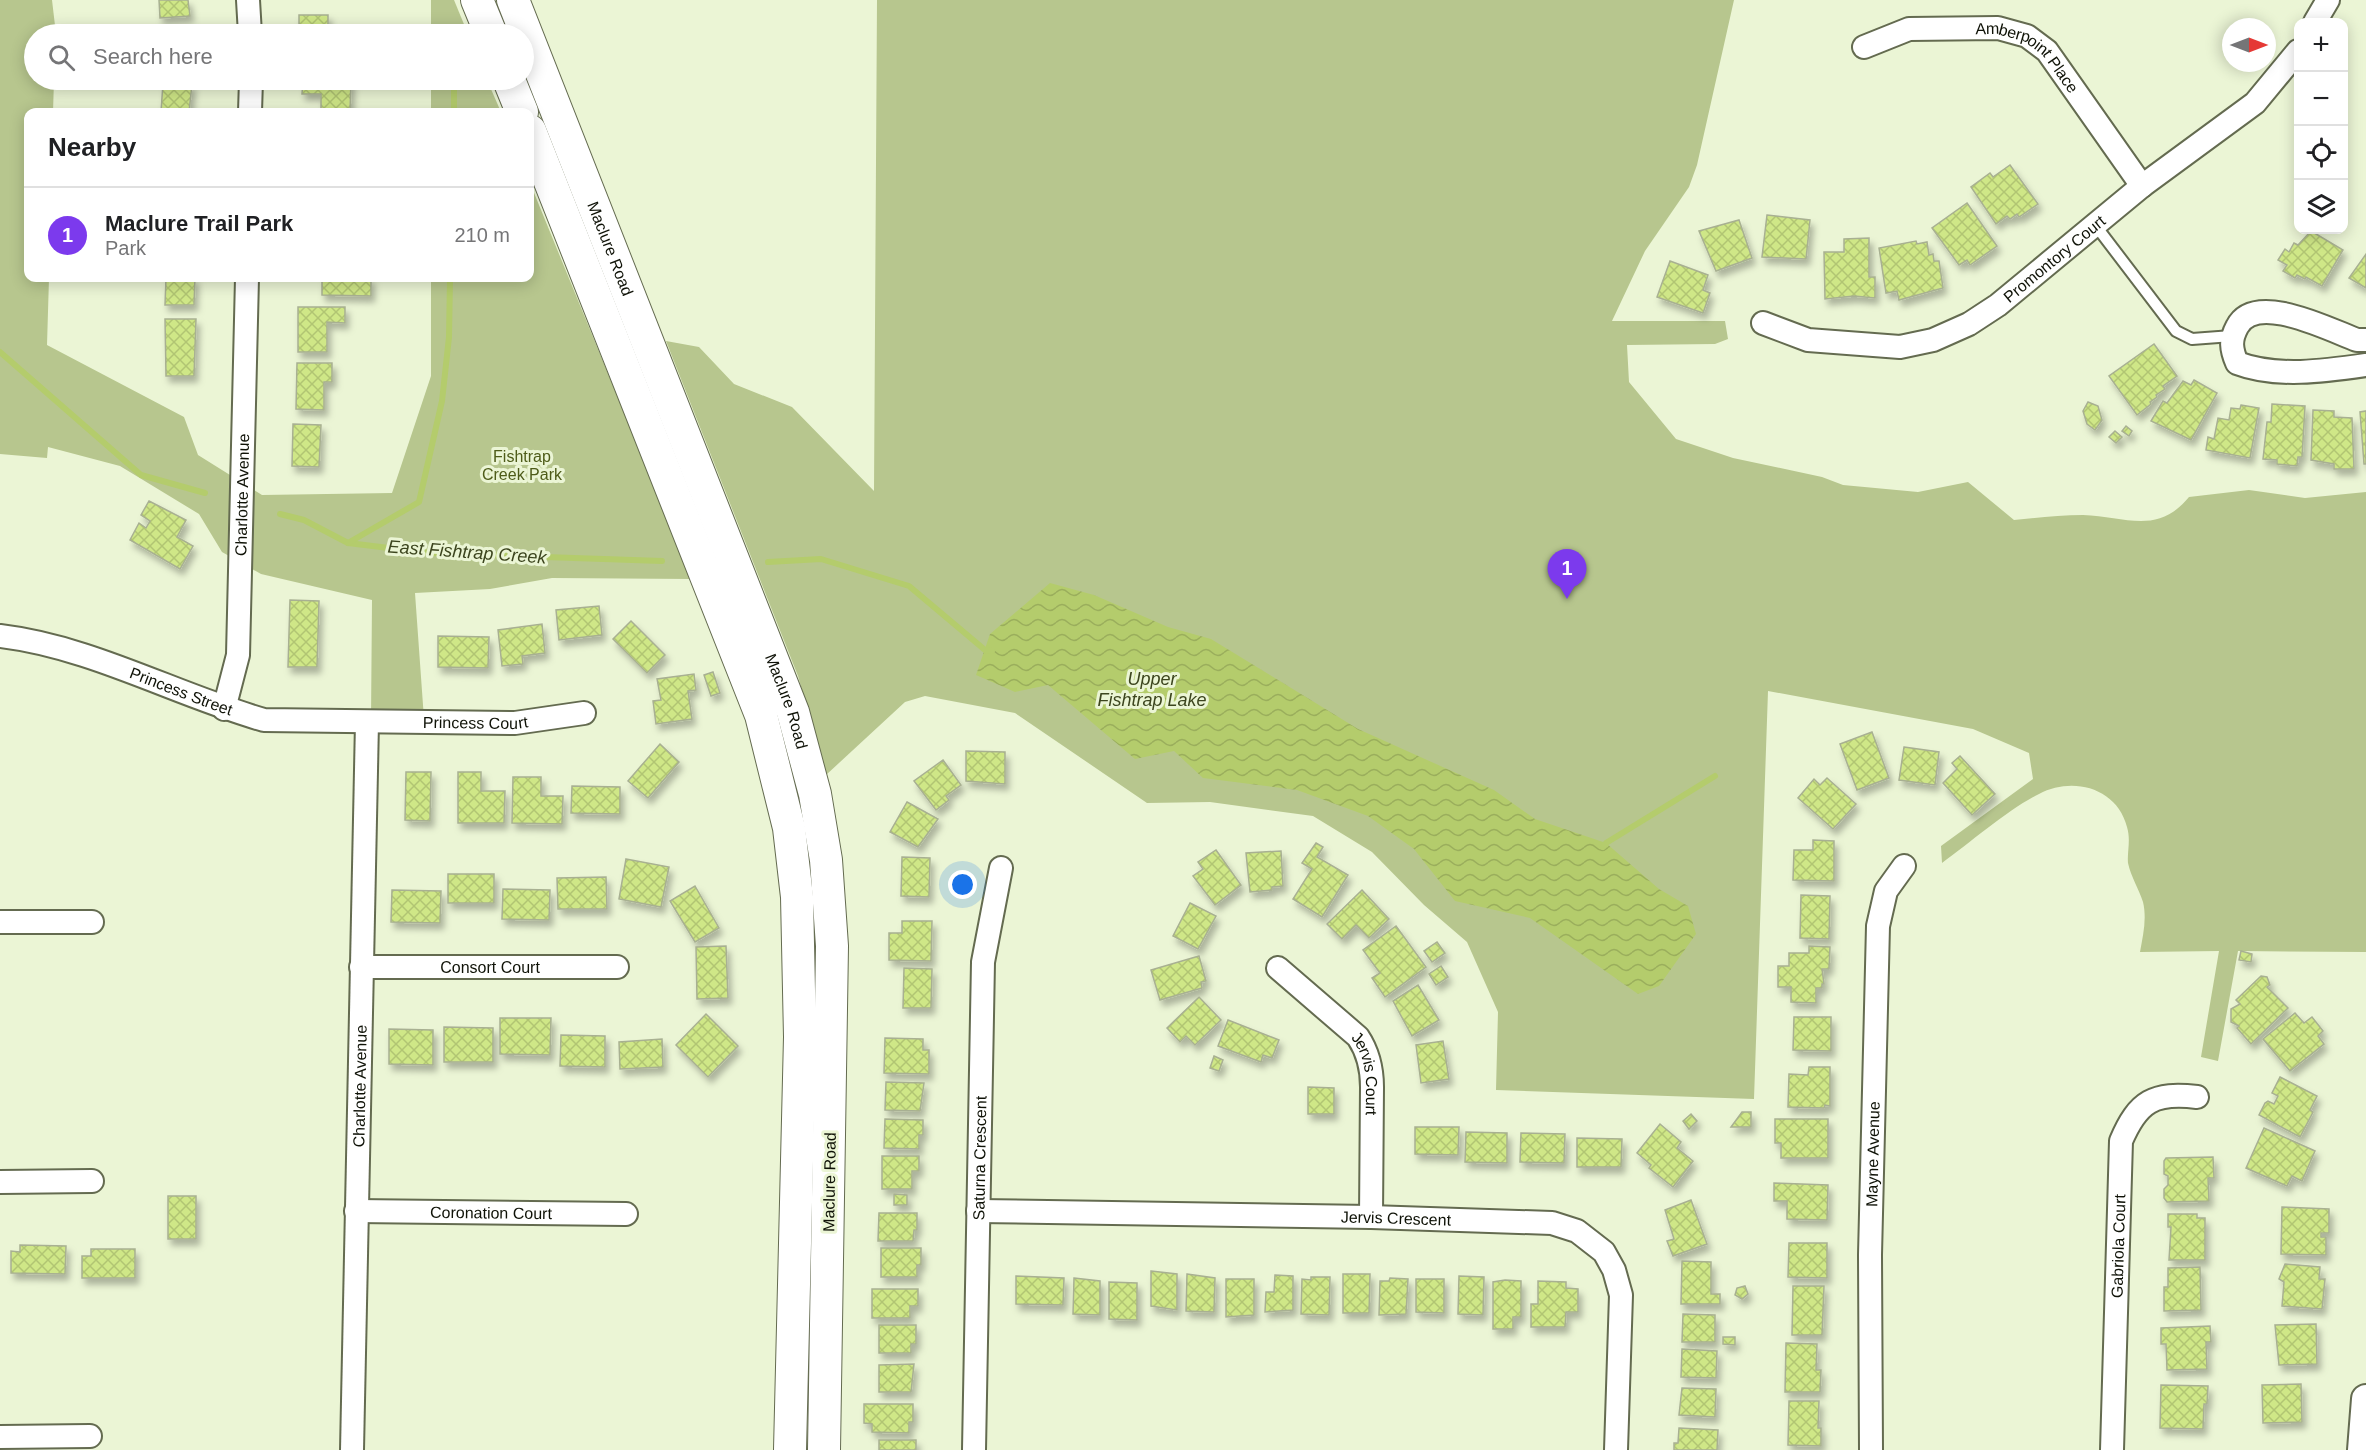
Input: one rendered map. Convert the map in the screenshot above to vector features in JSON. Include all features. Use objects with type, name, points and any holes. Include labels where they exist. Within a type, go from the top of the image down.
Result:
[{"type":"main road","points":[[477,0],[487,24]]},
{"type":"main road","name":"Maclure Road","points":[[513,0],[522,24]]},
{"type":"main road","name":"Maclure Road","points":[[534,53],[793,712],[814,794],[826,860],[832,946],[824,1450]]},
{"type":"main road","points":[[513,90],[520,108]]},
{"type":"main road","name":"Maclure Road","points":[[534,141],[761,715],[789,828],[797,897],[800,1037],[790,1450]]},
{"type":"street","points":[[248,0],[249,24]]},
{"type":"street","points":[[2317,18],[2328,0]]},
{"type":"street","name":"Amberpoint Place","points":[[1864,47],[1909,29],[1998,28],[2027,36],[2047,51],[2142,186]]},
{"type":"street","name":"Promontory Court","points":[[1763,323],[1808,340],[1872,347],[1900,347],[1933,339],[1969,324],[1998,304],[2096,226],[2142,186],[2254,103],[2294,56]]},
{"type":"street","points":[[250,108],[251,90]]},
{"type":"street","name":"Charlotte Avenue","points":[[224,709],[238,655],[247,282]]},
{"type":"street","points":[[2366,339],[2357,339],[2278,311],[2263,311],[2250,315],[2238,323],[2232,336],[2231,350],[2237,363],[2250,368],[2308,372],[2366,365]]},
{"type":"street","name":"Princess Street","points":[[0,636],[46,644],[224,709],[264,720],[367,722]]},
{"type":"street","name":"Princess Court","points":[[367,722],[515,723],[584,712]]},
{"type":"street","name":"Charlotte Avenue","points":[[352,1450],[367,722]]},
{"type":"street","name":"Mayne Avenue","points":[[1871,1450],[1870,1256],[1878,926],[1886,891],[1904,866]]},
{"type":"street","name":"Saturna Crescent","points":[[974,1450],[982,962],[1001,867]]},
{"type":"street","points":[[0,921],[92,922]]},
{"type":"street","name":"Consort Court","points":[[361,967],[617,967]]},
{"type":"street","name":"Jervis Court","points":[[1278,968],[1358,1037],[1365,1047],[1372,1069],[1371,1217]]},
{"type":"street","name":"Gabriola Court","points":[[2112,1450],[2121,1141],[2131,1118],[2147,1102],[2172,1094],[2197,1096]]},
{"type":"street","points":[[0,1182],[92,1181]]},
{"type":"street","name":"Coronation Court","points":[[356,1211],[626,1214]]},
{"type":"street","name":"Jervis Crescent","points":[[978,1211],[1371,1217],[1552,1223],[1577,1231],[1604,1252],[1614,1270],[1621,1295],[1616,1450]]},
{"type":"street","points":[[2362,1450],[2366,1398]]},
{"type":"street","points":[[0,1437],[90,1436]]},
{"type":"lane","points":[[2096,226],[2176,331],[2192,339],[2232,336]]},
{"type":"green space","name":"Fishtrap Creek Park","points":[[0,0],[52,0],[55,24],[24,24],[24,90],[54,90],[53,108],[24,108],[24,282],[49,282],[47,345],[184,417],[198,455],[262,495],[392,493],[431,376],[431,282],[534,282],[534,193],[692,579],[552,578],[490,589],[415,593],[424,719],[371,720],[372,600],[261,574],[222,552],[199,514],[120,466],[48,447],[47,458],[0,454]]},
{"type":"green space","points":[[431,0],[454,0],[464,24],[431,24]]},
{"type":"green space","points":[[877,0],[1734,0],[1697,165],[1689,187],[1645,251],[1612,321],[1725,321],[1728,339],[1715,344],[1627,345],[1629,382],[1676,439],[1733,458],[1822,477],[1843,485],[1918,492],[1968,482],[2014,520],[2083,515],[2140,521],[2152,520],[2177,509],[2189,497],[2249,490],[2305,498],[2366,492],[2366,952],[2238,951],[2218,1061],[2201,1057],[2219,951],[2140,952],[2144,908],[2128,863],[2127,827],[2114,803],[2092,789],[2079,786],[2052,789],[2015,808],[1942,863],[1941,846],[2033,779],[2029,753],[1973,729],[1768,691],[1754,1099],[1496,1090],[1498,1012],[1467,942],[1424,905],[1372,852],[1313,816],[1210,802],[1147,803],[1015,713],[925,696],[905,702],[826,775],[798,676],[666,341],[699,347],[734,384],[792,407],[874,491]]},
{"type":"green space","points":[[431,90],[491,90],[499,108],[431,108]]},
{"type":"water","name":"Upper Fishtrap Lake","points":[[1050,583],[1094,595],[1168,627],[1211,639],[1358,729],[1494,790],[1535,819],[1606,843],[1659,889],[1688,906],[1696,934],[1659,986],[1638,994],[1530,918],[1455,901],[1414,849],[1368,816],[1297,790],[1203,778],[1174,751],[1135,759],[1048,685],[1015,692],[976,675],[990,634]]},
{"type":"building","points":[[159,0],[188,0],[190,16],[160,18]]},
{"type":"building","points":[[299,15],[328,15],[328,24],[299,24]]},
{"type":"building","points":[[163,90],[191,90],[189,108],[161,108]]},
{"type":"building","points":[[302,90],[351,90],[350,108],[321,108],[321,94],[302,94]]},
{"type":"building","points":[[2010,165],[2038,204],[2019,217],[2017,214],[2010,219],[2007,216],[1996,224],[1971,187],[1990,173],[1993,177]]},
{"type":"building","points":[[1967,203],[1997,246],[1970,265],[1967,260],[1959,265],[1932,228]]},
{"type":"building","points":[[1767,215],[1810,220],[1806,259],[1762,257]]},
{"type":"building","points":[[1739,220],[1752,258],[1716,271],[1699,231]]},
{"type":"building","points":[[2308,234],[2316,234],[2343,250],[2322,286],[2306,277],[2305,279],[2297,275],[2295,278],[2283,271],[2287,265],[2278,260],[2285,249],[2289,252],[2294,243],[2298,245]]},
{"type":"building","points":[[1869,238],[1869,277],[1875,277],[1875,298],[1854,296],[1825,299],[1824,252],[1844,252],[1844,239]]},
{"type":"building","points":[[1916,241],[1917,244],[1927,242],[1929,255],[1933,254],[1934,261],[1939,261],[1943,288],[1899,300],[1897,291],[1886,293],[1879,248]]},
{"type":"building","points":[[2366,254],[2366,288],[2349,278]]},
{"type":"building","points":[[1670,261],[1708,275],[1703,290],[1710,293],[1703,313],[1657,297]]},
{"type":"building","points":[[166,282],[195,282],[194,305],[165,305]]},
{"type":"building","points":[[322,282],[371,282],[371,296],[322,295]]},
{"type":"building","points":[[298,307],[345,307],[345,323],[327,322],[327,352],[298,352]]},
{"type":"building","points":[[165,319],[196,319],[194,376],[166,376]]},
{"type":"building","points":[[2154,344],[2177,376],[2163,386],[2165,389],[2137,415],[2109,376]]},
{"type":"building","points":[[297,363],[332,363],[332,382],[324,382],[324,410],[296,409]]},
{"type":"building","points":[[2194,380],[2217,393],[2191,440],[2151,421],[2163,401],[2167,403],[2183,381],[2191,385]]},
{"type":"building","points":[[2088,402],[2098,406],[2102,420],[2095,430],[2087,424],[2083,411]]},
{"type":"building","points":[[2272,404],[2305,406],[2302,457],[2298,457],[2297,466],[2277,464],[2277,460],[2263,459],[2267,422],[2271,422]]},
{"type":"building","points":[[2241,405],[2259,408],[2250,458],[2206,450],[2208,437],[2214,439],[2218,418],[2229,420],[2231,408],[2240,409]]},
{"type":"building","points":[[2313,410],[2334,411],[2334,417],[2352,418],[2354,469],[2334,469],[2334,464],[2311,460]]},
{"type":"building","points":[[2366,411],[2366,464],[2364,464],[2360,412]]},
{"type":"building","points":[[293,424],[321,425],[319,467],[292,466]]},
{"type":"building","points":[[2126,426],[2132,431],[2129,436],[2122,431]]},
{"type":"building","points":[[2115,431],[2122,437],[2116,443],[2109,437]]},
{"type":"building","points":[[149,501],[186,520],[177,537],[193,546],[180,569],[130,540],[139,523],[146,528],[150,521],[141,515]]},
{"type":"building","points":[[290,600],[319,601],[317,667],[288,667]]},
{"type":"building","points":[[599,606],[602,635],[559,640],[556,610]]},
{"type":"building","points":[[631,621],[665,655],[647,673],[613,639]]},
{"type":"building","points":[[542,624],[545,653],[522,656],[523,664],[502,666],[498,630]]},
{"type":"building","points":[[438,636],[489,637],[488,668],[438,667]]},
{"type":"building","points":[[713,672],[720,693],[711,696],[704,675]]},
{"type":"building","points":[[694,674],[696,690],[688,691],[692,719],[656,724],[653,701],[661,700],[657,679]]},
{"type":"building","points":[[1872,732],[1889,778],[1857,790],[1840,744]]},
{"type":"building","points":[[660,744],[679,762],[648,798],[628,781]]},
{"type":"building","points":[[1904,747],[1939,752],[1935,785],[1899,780]]},
{"type":"building","points":[[966,751],[1005,752],[1005,784],[966,781]]},
{"type":"building","points":[[1960,756],[1995,794],[1972,815],[1943,783],[1957,769],[1952,763]]},
{"type":"building","points":[[943,760],[961,785],[946,796],[949,800],[936,810],[914,781]]},
{"type":"building","points":[[406,772],[431,772],[430,821],[405,820]]},
{"type":"building","points":[[458,772],[481,772],[481,791],[505,791],[504,823],[458,823]]},
{"type":"building","points":[[513,777],[541,777],[541,796],[563,796],[562,824],[512,823]]},
{"type":"building","points":[[1827,778],[1856,804],[1833,829],[1798,798],[1814,779],[1820,785]]},
{"type":"building","points":[[572,786],[620,787],[620,814],[571,813]]},
{"type":"building","points":[[907,802],[938,819],[918,847],[890,832]]},
{"type":"building","points":[[1813,840],[1834,841],[1834,881],[1793,880],[1794,850],[1813,850]]},
{"type":"building","points":[[1316,843],[1323,847],[1317,857],[1348,875],[1322,917],[1293,899],[1312,869],[1302,863]]},
{"type":"building","points":[[1216,850],[1241,885],[1215,905],[1193,876],[1203,869],[1198,862]]},
{"type":"building","points":[[1281,851],[1283,886],[1272,887],[1272,890],[1250,892],[1246,853]]},
{"type":"building","points":[[902,857],[930,858],[929,897],[901,896]]},
{"type":"building","points":[[626,859],[669,867],[661,907],[619,899]]},
{"type":"building","points":[[448,874],[494,874],[494,903],[448,903]]},
{"type":"building","points":[[606,877],[607,909],[558,909],[557,878]]},
{"type":"building","points":[[695,886],[719,928],[695,942],[670,901]]},
{"type":"building","points":[[503,889],[550,890],[549,920],[502,919]]},
{"type":"building","points":[[392,890],[441,891],[440,923],[391,922]]},
{"type":"building","points":[[1362,890],[1389,919],[1369,938],[1356,925],[1342,939],[1327,924]]},
{"type":"building","points":[[1801,895],[1830,896],[1829,939],[1800,938]]},
{"type":"building","points":[[1190,903],[1216,916],[1198,949],[1173,936]]},
{"type":"building","points":[[902,921],[932,921],[931,961],[889,960],[889,933],[902,933]]},
{"type":"building","points":[[1396,926],[1426,967],[1385,997],[1372,978],[1380,973],[1363,950]]},
{"type":"building","points":[[1437,942],[1445,953],[1432,962],[1424,951]]},
{"type":"building","points":[[726,946],[728,998],[697,999],[696,947]]},
{"type":"building","points":[[1809,946],[1830,947],[1829,969],[1822,969],[1824,984],[1822,988],[1816,988],[1816,1003],[1791,1002],[1791,987],[1778,987],[1778,966],[1789,966],[1789,953],[1809,953]]},
{"type":"building","points":[[2241,951],[2252,954],[2251,962],[2239,960]]},
{"type":"building","points":[[1199,956],[1206,981],[1201,982],[1202,988],[1160,1000],[1151,970]]},
{"type":"building","points":[[1441,966],[1448,977],[1436,985],[1429,974]]},
{"type":"building","points":[[904,968],[932,969],[931,1008],[903,1008]]},
{"type":"building","points":[[2261,976],[2267,977],[2270,985],[2267,987],[2288,1008],[2251,1044],[2237,1028],[2239,1026],[2231,1022],[2231,1009],[2240,1004],[2236,1000]]},
{"type":"building","points":[[1418,985],[1439,1020],[1412,1036],[1393,1001]]},
{"type":"building","points":[[1199,997],[1221,1020],[1195,1045],[1186,1036],[1180,1042],[1167,1028]]},
{"type":"building","points":[[2295,1013],[2304,1023],[2312,1017],[2323,1031],[2318,1036],[2324,1044],[2290,1071],[2263,1039]]},
{"type":"building","points":[[706,1014],[738,1046],[708,1077],[676,1045]]},
{"type":"building","points":[[1794,1017],[1831,1017],[1831,1051],[1793,1050]]},
{"type":"building","points":[[500,1018],[551,1018],[550,1055],[500,1054]]},
{"type":"building","points":[[1228,1020],[1279,1040],[1272,1058],[1263,1055],[1261,1062],[1218,1046]]},
{"type":"building","points":[[444,1027],[493,1028],[493,1062],[444,1062]]},
{"type":"building","points":[[389,1029],[433,1030],[433,1065],[389,1064]]},
{"type":"building","points":[[561,1035],[605,1036],[605,1067],[560,1066]]},
{"type":"building","points":[[885,1038],[923,1039],[923,1050],[929,1050],[929,1074],[884,1073]]},
{"type":"building","points":[[662,1039],[663,1067],[620,1069],[619,1042]]},
{"type":"building","points":[[1443,1041],[1449,1079],[1421,1083],[1416,1045]]},
{"type":"building","points":[[1214,1056],[1223,1060],[1219,1071],[1210,1068]]},
{"type":"building","points":[[1809,1067],[1830,1067],[1830,1106],[1825,1105],[1824,1108],[1788,1107],[1789,1074],[1808,1075]]},
{"type":"building","points":[[2280,1077],[2317,1096],[2310,1110],[2313,1112],[2300,1137],[2259,1115],[2265,1103],[2268,1101],[2274,1104],[2278,1096],[2272,1093]]},
{"type":"building","points":[[886,1082],[924,1083],[920,1111],[885,1110]]},
{"type":"building","points":[[1308,1087],[1334,1088],[1334,1114],[1308,1114]]},
{"type":"building","points":[[1742,1112],[1751,1112],[1751,1127],[1731,1127]]},
{"type":"building","points":[[1691,1114],[1697,1121],[1689,1129],[1683,1121]]},
{"type":"building","points":[[885,1119],[923,1120],[923,1135],[919,1135],[919,1149],[884,1148]]},
{"type":"building","points":[[1775,1119],[1828,1119],[1828,1158],[1781,1158],[1781,1143],[1775,1143]]},
{"type":"building","points":[[1660,1124],[1681,1142],[1677,1148],[1693,1161],[1673,1187],[1649,1168],[1651,1165],[1637,1153]]},
{"type":"building","points":[[1415,1127],[1459,1127],[1458,1155],[1415,1154]]},
{"type":"building","points":[[2264,1128],[2315,1151],[2302,1181],[2292,1176],[2287,1186],[2246,1168]]},
{"type":"building","points":[[1466,1132],[1507,1133],[1507,1163],[1465,1162]]},
{"type":"building","points":[[1521,1133],[1565,1134],[1564,1163],[1520,1162]]},
{"type":"building","points":[[1577,1138],[1622,1139],[1621,1167],[1577,1167]]},
{"type":"building","points":[[882,1156],[919,1156],[919,1171],[912,1171],[912,1189],[882,1189]]},
{"type":"building","points":[[2213,1157],[2214,1178],[2208,1178],[2209,1201],[2167,1202],[2164,1198],[2164,1189],[2168,1185],[2168,1176],[2164,1174],[2166,1158]]},
{"type":"building","points":[[1774,1183],[1828,1185],[1827,1220],[1787,1219],[1787,1201],[1774,1201]]},
{"type":"building","points":[[894,1194],[907,1195],[907,1205],[894,1205]]},
{"type":"building","points":[[168,1196],[196,1196],[196,1239],[168,1239]]},
{"type":"building","points":[[1691,1200],[1707,1244],[1673,1256],[1667,1241],[1674,1239],[1665,1210]]},
{"type":"building","points":[[2282,1207],[2329,1209],[2329,1233],[2321,1233],[2321,1237],[2326,1237],[2326,1255],[2281,1254]]},
{"type":"building","points":[[879,1213],[917,1213],[917,1230],[914,1230],[913,1241],[878,1241]]},
{"type":"building","points":[[2168,1214],[2197,1214],[2197,1218],[2205,1218],[2205,1260],[2169,1260],[2171,1227],[2168,1227]]},
{"type":"building","points":[[1789,1243],[1827,1243],[1827,1278],[1788,1277]]},
{"type":"building","points":[[20,1245],[66,1246],[65,1274],[11,1273],[11,1251],[20,1252]]},
{"type":"building","points":[[881,1248],[921,1248],[921,1265],[917,1265],[917,1277],[881,1277]]},
{"type":"building","points":[[91,1249],[135,1249],[135,1278],[82,1278],[82,1256],[91,1256]]},
{"type":"building","points":[[1682,1261],[1711,1262],[1711,1294],[1720,1294],[1720,1304],[1681,1304]]},
{"type":"building","points":[[2285,1264],[2320,1267],[2319,1279],[2325,1279],[2322,1309],[2282,1306],[2284,1282],[2279,1279]]},
{"type":"building","points":[[2200,1267],[2201,1310],[2164,1311],[2164,1287],[2168,1287],[2168,1268]]},
{"type":"building","points":[[1151,1271],[1177,1274],[1177,1310],[1151,1306]]},
{"type":"building","points":[[1187,1274],[1215,1278],[1214,1312],[1186,1311]]},
{"type":"building","points":[[1343,1274],[1370,1274],[1369,1313],[1343,1313]]},
{"type":"building","points":[[1275,1275],[1293,1276],[1293,1310],[1265,1312],[1266,1292],[1274,1292]]},
{"type":"building","points":[[1016,1276],[1064,1278],[1063,1305],[1016,1304]]},
{"type":"building","points":[[1459,1276],[1484,1277],[1483,1315],[1458,1314]]},
{"type":"building","points":[[1311,1277],[1330,1277],[1329,1315],[1301,1314],[1302,1279],[1311,1280]]},
{"type":"building","points":[[1074,1278],[1100,1281],[1100,1315],[1073,1314]]},
{"type":"building","points":[[1390,1278],[1408,1279],[1406,1314],[1379,1315],[1380,1281],[1389,1281]]},
{"type":"building","points":[[1226,1279],[1254,1279],[1254,1315],[1226,1317]]},
{"type":"building","points":[[1416,1279],[1444,1279],[1444,1313],[1416,1312]]},
{"type":"building","points":[[1521,1281],[1521,1317],[1513,1317],[1513,1329],[1493,1329],[1493,1282]]},
{"type":"building","points":[[1538,1281],[1566,1282],[1566,1288],[1578,1289],[1578,1312],[1566,1312],[1565,1327],[1531,1327],[1531,1304],[1538,1304]]},
{"type":"building","points":[[1109,1282],[1137,1283],[1137,1320],[1109,1319]]},
{"type":"building","points":[[1745,1286],[1748,1294],[1742,1299],[1735,1295],[1737,1288]]},
{"type":"building","points":[[1793,1286],[1824,1286],[1822,1335],[1792,1335]]},
{"type":"building","points":[[872,1289],[918,1289],[918,1306],[910,1306],[910,1318],[872,1318]]},
{"type":"building","points":[[1683,1314],[1715,1315],[1715,1342],[1682,1342]]},
{"type":"building","points":[[2316,1324],[2317,1364],[2279,1365],[2275,1325]]},
{"type":"building","points":[[879,1325],[916,1325],[916,1344],[911,1344],[911,1353],[879,1353]]},
{"type":"building","points":[[2210,1326],[2211,1342],[2206,1342],[2207,1369],[2167,1370],[2166,1344],[2161,1344],[2161,1328]]},
{"type":"building","points":[[1723,1337],[1735,1337],[1735,1345],[1723,1344]]},
{"type":"building","points":[[1786,1343],[1817,1344],[1816,1370],[1821,1370],[1820,1392],[1785,1392]]},
{"type":"building","points":[[1682,1349],[1717,1351],[1716,1378],[1681,1377]]},
{"type":"building","points":[[914,1364],[911,1392],[879,1392],[879,1365]]},
{"type":"building","points":[[2301,1384],[2302,1422],[2263,1423],[2262,1385]]},
{"type":"building","points":[[2161,1385],[2208,1386],[2207,1404],[2204,1404],[2203,1429],[2160,1428]]},
{"type":"building","points":[[1682,1388],[1716,1389],[1715,1417],[1679,1415]]},
{"type":"building","points":[[1789,1401],[1819,1401],[1818,1428],[1821,1428],[1821,1446],[1788,1445]]},
{"type":"building","points":[[864,1404],[913,1404],[913,1422],[909,1422],[909,1433],[872,1432],[872,1424],[864,1423]]},
{"type":"building","points":[[1679,1428],[1718,1430],[1717,1450],[1674,1450],[1674,1443],[1678,1443]]},
{"type":"building","points":[[879,1440],[916,1440],[916,1450],[879,1450]]},
{"type":"waterway","points":[[454,90],[454,108]]},
{"type":"waterway","points":[[348,543],[419,502],[442,401],[449,337],[450,282]]},
{"type":"waterway","name":"East Fishtrap Creek","points":[[0,352],[141,475],[205,493]]},
{"type":"waterway","name":"East Fishtrap Creek","points":[[280,514],[304,520],[348,543],[430,553],[662,561]]},
{"type":"waterway","name":"East Fishtrap Creek","points":[[768,562],[821,559],[909,586],[985,650],[992,651]]},
{"type":"waterway","points":[[1603,847],[1715,776]]},
{"type":"place","name":"Maclure Trail Park","points":[[1567,599]]}]
